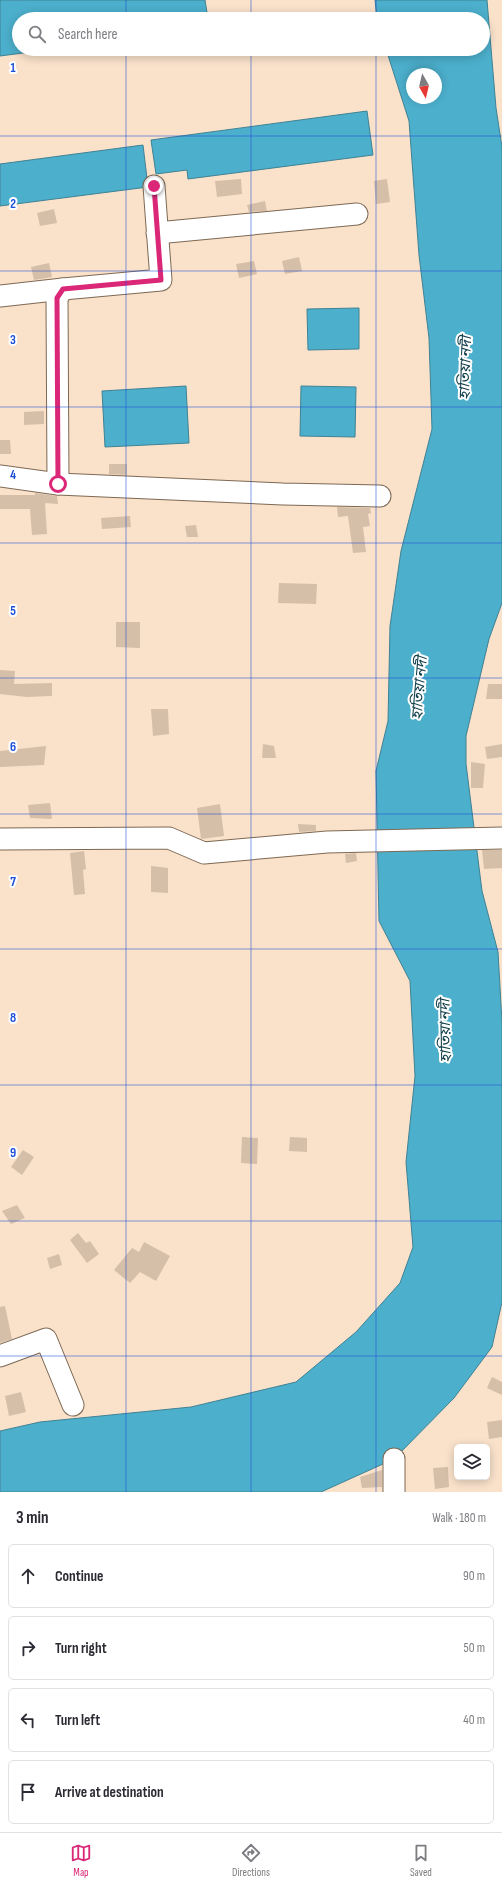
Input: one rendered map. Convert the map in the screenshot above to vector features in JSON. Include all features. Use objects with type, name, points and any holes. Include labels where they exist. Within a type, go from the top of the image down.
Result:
[{"type":"street","points":[[0,296],[161,280],[154,186]]},
{"type":"street","points":[[157,233],[357,214]]},
{"type":"street","points":[[58,484],[57,298],[63,289]]},
{"type":"street","points":[[0,476],[58,484],[283,494],[380,496]]},
{"type":"street","points":[[0,839],[169,838],[204,853],[327,842],[502,838]]},
{"type":"street","points":[[0,1356],[46,1338],[73,1406]]},
{"type":"street","points":[[394,1459],[394,1492]]},
{"type":"water","points":[[0,0],[205,0],[207,12],[12,12],[12,54],[0,56]]},
{"type":"water","points":[[375,0],[487,0],[488,12],[376,12]]},
{"type":"water","name":"হাতিয়া নদী","points":[[490,36],[496,108],[502,147],[502,603],[489,639],[466,736],[466,764],[482,891],[498,952],[502,1022],[502,1302],[492,1347],[454,1398],[394,1459],[321,1492],[0,1492],[0,1431],[40,1422],[191,1407],[296,1382],[356,1332],[400,1283],[413,1247],[406,1162],[415,1076],[410,981],[379,921],[376,771],[388,721],[390,626],[401,551],[432,429],[429,338],[419,255],[409,121],[388,56],[490,56]]},
{"type":"water","points":[[367,111],[373,155],[188,179],[187,170],[156,174],[151,140]]},
{"type":"water","points":[[143,145],[148,187],[0,206],[0,164]]},
{"type":"water","points":[[359,308],[359,349],[308,350],[307,309]]},
{"type":"water","points":[[186,386],[189,443],[105,447],[102,391]]},
{"type":"water","points":[[301,386],[356,387],[355,437],[300,436]]},
{"type":"building","points":[[241,179],[242,194],[217,197],[215,181]]},
{"type":"building","points":[[387,179],[390,202],[376,204],[374,181]]},
{"type":"building","points":[[265,201],[267,211],[249,212],[247,205]]},
{"type":"building","points":[[54,209],[57,223],[40,226],[37,213]]},
{"type":"building","points":[[299,257],[302,271],[285,274],[282,261]]},
{"type":"building","points":[[254,261],[257,274],[239,278],[236,264]]},
{"type":"building","points":[[49,263],[52,277],[34,280],[31,267]]},
{"type":"building","points":[[44,411],[44,424],[24,425],[24,412]]},
{"type":"building","points":[[0,440],[10,440],[11,454],[0,454]]},
{"type":"building","points":[[109,464],[127,464],[127,475],[109,474]]},
{"type":"building","points":[[35,493],[57,496],[58,504],[45,503],[47,534],[32,535],[30,509],[0,509],[0,495],[35,495]]},
{"type":"building","points":[[337,507],[370,508],[371,513],[368,514],[370,526],[363,527],[366,552],[353,553],[348,516],[338,517]]},
{"type":"building","points":[[130,516],[131,527],[102,529],[101,518]]},
{"type":"building","points":[[196,525],[198,537],[187,537],[185,526]]},
{"type":"building","points":[[279,583],[317,584],[316,604],[278,603]]},
{"type":"building","points":[[116,622],[140,622],[140,648],[116,647]]},
{"type":"building","points":[[0,670],[15,671],[14,684],[52,683],[52,696],[27,697],[0,694]]},
{"type":"building","points":[[488,684],[502,684],[502,699],[486,699]]},
{"type":"building","points":[[151,709],[168,709],[169,734],[153,736]]},
{"type":"building","points":[[263,744],[274,746],[276,758],[262,758]]},
{"type":"building","points":[[502,744],[502,757],[487,759],[485,747]]},
{"type":"building","points":[[46,746],[44,765],[0,767],[0,751]]},
{"type":"building","points":[[471,762],[485,764],[483,788],[471,788]]},
{"type":"building","points":[[50,803],[52,819],[30,818],[28,805]]},
{"type":"building","points":[[220,804],[224,836],[201,839],[197,808]]},
{"type":"building","points":[[298,824],[316,825],[316,831],[299,832]]},
{"type":"building","points":[[482,850],[502,850],[502,868],[484,869]]},
{"type":"building","points":[[84,851],[86,869],[83,870],[85,894],[74,895],[70,853]]},
{"type":"building","points":[[356,853],[357,861],[346,863],[345,854]]},
{"type":"building","points":[[151,866],[168,868],[168,893],[151,892]]},
{"type":"building","points":[[242,1137],[258,1138],[257,1164],[241,1163]]},
{"type":"building","points":[[290,1137],[307,1138],[307,1152],[289,1151]]},
{"type":"building","points":[[23,1150],[34,1157],[22,1175],[11,1167]]},
{"type":"building","points":[[17,1205],[25,1218],[11,1224],[2,1211]]},
{"type":"building","points":[[78,1233],[86,1243],[90,1241],[99,1254],[87,1263],[70,1240]]},
{"type":"building","points":[[144,1242],[170,1256],[156,1281],[140,1272],[130,1283],[114,1270],[132,1248],[139,1252]]},
{"type":"building","points":[[59,1254],[62,1265],[50,1269],[47,1258]]},
{"type":"building","points":[[5,1306],[12,1339],[0,1343],[0,1307]]},
{"type":"building","points":[[492,1377],[502,1382],[502,1395],[487,1388]]},
{"type":"building","points":[[21,1392],[26,1412],[9,1416],[5,1396]]},
{"type":"building","points":[[502,1420],[502,1437],[489,1439],[487,1422]]},
{"type":"building","points":[[448,1467],[449,1487],[435,1489],[433,1468]]},
{"type":"building","points":[[382,1470],[382,1487],[362,1488],[360,1477]]},
{"type":"route","points":[[58,484],[57,298],[63,289],[161,280],[154,186]]}]
